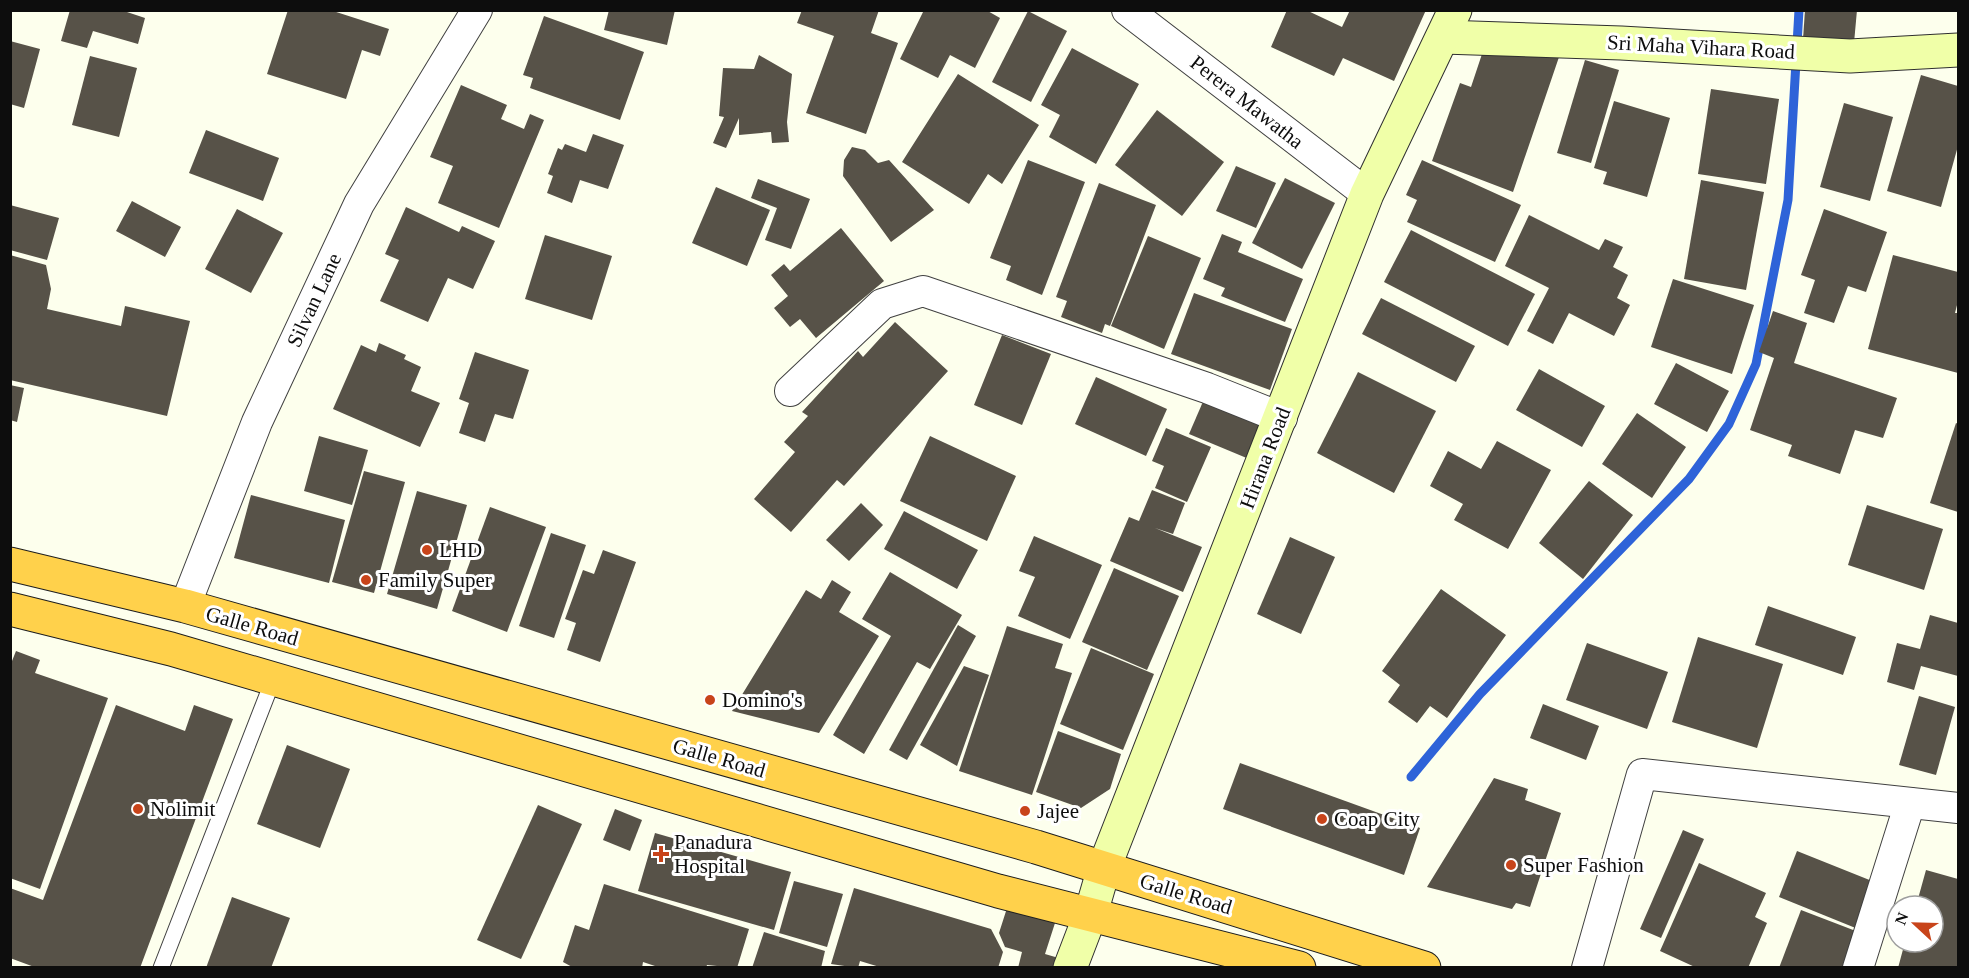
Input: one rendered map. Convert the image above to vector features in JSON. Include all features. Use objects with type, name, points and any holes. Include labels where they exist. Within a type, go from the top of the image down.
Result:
[{"type":"highway","name":"Galle Road","points":[[10,564],[185,606],[1104,868],[1424,968]]},
{"type":"highway","points":[[171,649],[185,606]]},
{"type":"highway","name":"Galle Road","points":[[10,609],[171,649],[998,891],[1299,968]]},
{"type":"highway","points":[[1267,958],[1278,922]]},
{"type":"street","name":"Silvan Lane","points":[[185,606],[257,422],[359,204],[477,10]]},
{"type":"street","name":"Perera Mawatha","points":[[1127,10],[1367,194]]},
{"type":"street","name":"Hirana Road","points":[[1070,968],[1091,913],[1104,868],[1367,194],[1449,23]]},
{"type":"street","name":"Sri Maha Vihara Road","points":[[1449,23],[1850,56],[1959,50]]},
{"type":"street","points":[[790,392],[882,304],[922,291],[1207,388],[1281,418]]},
{"type":"street","points":[[1587,968],[1642,774],[1959,808]]},
{"type":"street","points":[[1858,968],[1910,803]]},
{"type":"lane","points":[[161,968],[273,680]]},
{"type":"building","points":[[70,10],[121,10],[145,18],[138,44],[93,31],[87,48],[61,41]]},
{"type":"building","points":[[288,10],[330,10],[389,29],[380,56],[362,50],[346,99],[267,74]]},
{"type":"building","points":[[609,10],[675,10],[667,45],[604,30]]},
{"type":"building","points":[[802,10],[879,10],[871,33],[898,43],[866,134],[806,113],[834,36],[797,23]]},
{"type":"building","points":[[924,10],[986,10],[1000,18],[975,68],[950,55],[938,78],[900,59]]},
{"type":"building","points":[[1287,10],[1306,10],[1342,27],[1350,10],[1426,10],[1394,81],[1343,58],[1334,76],[1271,47]]},
{"type":"building","points":[[1805,10],[1857,10],[1854,43],[1803,39]]},
{"type":"building","points":[[1028,11],[1067,31],[1031,102],[992,82]]},
{"type":"building","points":[[544,16],[644,52],[620,120],[530,88],[533,78],[523,75]]},
{"type":"building","points":[[10,41],[40,49],[24,108],[10,104]]},
{"type":"building","points":[[1072,48],[1139,84],[1096,164],[1049,137],[1060,115],[1041,105]]},
{"type":"building","points":[[1483,51],[1559,57],[1513,192],[1432,161],[1460,83],[1471,87]]},
{"type":"building","points":[[759,55],[792,74],[787,122],[789,142],[772,143],[771,132],[739,135],[739,118],[726,148],[713,143],[724,117],[719,116],[723,68],[754,69]]},
{"type":"building","points":[[90,56],[137,68],[119,137],[72,125]]},
{"type":"building","points":[[1585,60],[1619,70],[1591,163],[1557,153]]},
{"type":"building","points":[[958,74],[1039,125],[1002,184],[988,174],[969,204],[902,162]]},
{"type":"building","points":[[1921,75],[1958,86],[1958,146],[1941,207],[1887,191]]},
{"type":"building","points":[[461,85],[507,105],[501,119],[524,129],[530,114],[544,120],[499,228],[438,203],[453,166],[430,157]]},
{"type":"building","points":[[1711,89],[1779,99],[1766,184],[1698,174]]},
{"type":"building","points":[[1614,101],[1670,118],[1647,197],[1603,184],[1607,172],[1594,168]]},
{"type":"building","points":[[1844,103],[1893,117],[1870,201],[1820,187]]},
{"type":"building","points":[[1157,110],[1224,162],[1182,216],[1115,165]]},
{"type":"building","points":[[206,130],[279,158],[263,201],[189,173]]},
{"type":"building","points":[[593,134],[624,145],[608,189],[580,180],[572,203],[547,193],[553,176],[548,174],[558,148],[562,150],[565,144],[586,152]]},
{"type":"building","points":[[852,147],[865,150],[878,163],[889,160],[934,210],[891,242],[843,176],[844,160]]},
{"type":"building","points":[[1028,160],[1085,182],[1042,295],[1006,280],[1011,266],[990,258]]},
{"type":"building","points":[[1422,160],[1521,205],[1495,262],[1407,222],[1417,200],[1406,195]]},
{"type":"building","points":[[1236,166],[1276,183],[1256,228],[1216,211]]},
{"type":"building","points":[[1285,178],[1335,203],[1302,269],[1252,243]]},
{"type":"building","points":[[758,179],[810,199],[791,249],[765,240],[777,208],[751,198]]},
{"type":"building","points":[[1701,180],[1764,192],[1746,290],[1684,279]]},
{"type":"building","points":[[1099,183],[1156,205],[1110,326],[1105,324],[1102,333],[1061,317],[1067,301],[1056,297]]},
{"type":"building","points":[[716,187],[770,210],[747,266],[692,243]]},
{"type":"building","points":[[132,201],[181,227],[165,257],[116,231]]},
{"type":"building","points":[[10,205],[59,218],[47,260],[10,250]]},
{"type":"building","points":[[406,207],[459,232],[462,226],[495,241],[473,289],[448,278],[428,322],[380,301],[399,260],[385,254]]},
{"type":"building","points":[[237,209],[283,233],[251,293],[205,269]]},
{"type":"building","points":[[1824,209],[1887,232],[1866,292],[1848,286],[1834,323],[1804,313],[1815,280],[1801,275]]},
{"type":"building","points":[[1529,215],[1599,250],[1605,239],[1623,247],[1613,267],[1628,275],[1617,298],[1630,305],[1614,336],[1569,313],[1553,344],[1527,331],[1549,288],[1505,266]]},
{"type":"building","points":[[841,228],[884,281],[816,338],[800,319],[790,327],[774,308],[788,296],[771,275],[784,264],[790,271]]},
{"type":"building","points":[[1411,230],[1535,294],[1508,346],[1384,282]]},
{"type":"building","points":[[1222,234],[1242,242],[1238,252],[1303,279],[1285,322],[1221,296],[1225,288],[1203,279]]},
{"type":"building","points":[[545,235],[612,256],[592,320],[525,299]]},
{"type":"building","points":[[1148,236],[1201,258],[1164,349],[1111,326]]},
{"type":"building","points":[[10,255],[46,265],[51,289],[47,309],[121,326],[125,306],[190,321],[167,416],[10,380]]},
{"type":"building","points":[[1893,255],[1958,272],[1958,301],[1955,313],[1958,313],[1958,373],[1868,349]]},
{"type":"building","points":[[1673,279],[1754,305],[1732,374],[1651,347]]},
{"type":"building","points":[[1194,293],[1292,329],[1270,390],[1171,354]]},
{"type":"building","points":[[1381,298],[1475,346],[1456,382],[1362,334]]},
{"type":"building","points":[[1773,311],[1807,323],[1794,363],[1897,398],[1883,438],[1855,430],[1840,474],[1788,456],[1792,445],[1750,430],[1774,358],[1759,352]]},
{"type":"building","points":[[895,322],[948,371],[844,486],[837,480],[791,532],[754,499],[795,452],[784,442],[808,416],[802,412],[858,351],[863,357]]},
{"type":"building","points":[[1002,335],[1051,354],[1022,425],[974,405]]},
{"type":"building","points":[[379,343],[406,355],[404,359],[421,367],[411,391],[440,403],[420,447],[333,409],[361,345],[376,352]]},
{"type":"building","points":[[475,352],[529,370],[513,419],[495,414],[485,442],[459,433],[469,403],[459,399]]},
{"type":"building","points":[[1676,363],[1729,391],[1707,432],[1654,404]]},
{"type":"building","points":[[1539,369],[1605,406],[1582,447],[1516,410]]},
{"type":"building","points":[[1358,372],[1436,411],[1394,493],[1317,453]]},
{"type":"building","points":[[1096,377],[1167,409],[1146,456],[1075,424]]},
{"type":"building","points":[[10,385],[24,388],[17,422],[10,420]]},
{"type":"building","points":[[1208,390],[1268,415],[1249,459],[1189,434]]},
{"type":"building","points":[[1637,413],[1686,447],[1652,498],[1602,464]]},
{"type":"building","points":[[1956,423],[1958,424],[1958,512],[1930,503]]},
{"type":"building","points":[[1166,428],[1211,447],[1187,502],[1155,488],[1164,466],[1152,461]]},
{"type":"building","points":[[319,436],[368,450],[352,505],[304,491]]},
{"type":"building","points":[[930,436],[1016,476],[987,541],[900,501]]},
{"type":"building","points":[[1497,441],[1551,470],[1508,549],[1454,520],[1463,504],[1430,486],[1448,451],[1481,469]]},
{"type":"building","points":[[364,471],[405,482],[374,593],[332,582]]},
{"type":"building","points":[[1589,481],[1633,515],[1583,579],[1539,543]]},
{"type":"building","points":[[1152,490],[1185,503],[1173,534],[1155,528],[1202,547],[1183,592],[1110,561],[1129,517],[1139,521]]},
{"type":"building","name":"LHD","points":[[417,491],[467,505],[437,609],[387,594]]},
{"type":"building","points":[[251,495],[345,520],[329,583],[234,558]]},
{"type":"building","points":[[861,503],[883,525],[849,561],[826,540]]},
{"type":"building","points":[[1867,505],[1943,529],[1924,590],[1848,565]]},
{"type":"building","points":[[490,507],[546,527],[507,632],[452,611]]},
{"type":"building","points":[[904,511],[978,550],[957,589],[884,549]]},
{"type":"building","points":[[551,533],[586,545],[554,638],[519,626]]},
{"type":"building","points":[[1034,536],[1102,565],[1070,639],[1018,616],[1035,577],[1019,571]]},
{"type":"building","points":[[1290,537],[1335,557],[1301,634],[1257,614]]},
{"type":"building","points":[[603,550],[636,562],[600,662],[567,650],[576,623],[565,619],[583,570],[594,574]]},
{"type":"building","points":[[1114,568],[1179,596],[1147,670],[1082,642]]},
{"type":"building","points":[[890,572],[962,615],[930,669],[917,662],[864,754],[833,735],[891,636],[862,619]]},
{"type":"building","points":[[832,580],[851,592],[839,612],[879,636],[819,733],[732,711],[806,590],[821,599]]},
{"type":"building","points":[[1441,589],[1506,635],[1447,718],[1430,706],[1417,723],[1388,702],[1400,685],[1382,671]]},
{"type":"building","points":[[1768,606],[1856,637],[1843,675],[1755,645]]},
{"type":"building","points":[[1930,615],[1958,623],[1958,676],[1921,666],[1914,690],[1887,682],[1897,643],[1920,649]]},
{"type":"building","points":[[958,625],[976,636],[907,760],[889,750]]},
{"type":"building","points":[[1007,626],[1063,644],[1055,668],[1072,673],[1032,795],[959,771]]},
{"type":"building","points":[[1698,637],[1783,664],[1757,748],[1672,722]]},
{"type":"building","points":[[1587,643],[1668,672],[1647,729],[1566,700]]},
{"type":"building","points":[[1091,648],[1154,674],[1123,750],[1060,724]]},
{"type":"building","points":[[16,651],[40,660],[35,673],[108,698],[40,889],[10,878],[10,666]]},
{"type":"building","points":[[964,666],[989,675],[957,766],[920,745]]},
{"type":"building","points":[[1919,696],[1955,707],[1936,775],[1899,765]]},
{"type":"building","points":[[1543,704],[1599,726],[1586,760],[1530,738]]},
{"type":"building","name":"Nolimit","points":[[116,705],[185,731],[194,705],[233,719],[140,968],[37,968],[10,958],[10,888],[43,900]]},
{"type":"building","points":[[1058,731],[1121,754],[1110,789],[1081,808],[1036,792]]},
{"type":"building","points":[[287,745],[350,769],[320,848],[257,824]]},
{"type":"building","name":"Coap City","points":[[1240,763],[1420,828],[1404,875],[1223,809]]},
{"type":"building","points":[[1494,778],[1528,789],[1525,800],[1561,813],[1530,907],[1516,903],[1512,909],[1427,887]]},
{"type":"building","points":[[538,805],[582,824],[521,959],[477,940]]},
{"type":"building","points":[[615,809],[642,820],[630,851],[603,840]]},
{"type":"building","points":[[1683,830],[1704,839],[1661,938],[1640,929]]},
{"type":"building","points":[[655,833],[791,872],[774,930],[638,891]]},
{"type":"building","points":[[1797,851],[1877,883],[1858,929],[1779,897]]},
{"type":"building","points":[[1699,863],[1766,893],[1755,917],[1767,923],[1748,968],[1697,968],[1660,951]]},
{"type":"building","points":[[1926,870],[1958,879],[1958,968],[1898,968],[1902,954],[1945,954],[1945,894],[1919,894]]},
{"type":"building","points":[[794,881],[843,894],[827,947],[779,933]]},
{"type":"building","points":[[604,884],[749,929],[737,968],[707,965],[706,968],[661,968],[643,962],[642,968],[574,968],[563,962],[575,925],[589,930]]},
{"type":"building","points":[[854,888],[991,929],[1003,952],[998,968],[883,968],[860,961],[858,968],[831,964]]},
{"type":"building","points":[[232,897],[290,918],[271,968],[206,968]]},
{"type":"building","points":[[1007,908],[1055,923],[1045,954],[1062,959],[1059,968],[1018,968],[1022,952],[1005,947],[999,933]]},
{"type":"building","points":[[1801,910],[1861,933],[1848,968],[1779,968]]},
{"type":"building","points":[[764,932],[825,951],[821,968],[752,968]]},
{"type":"waterway","points":[[1411,777],[1480,694],[1689,479],[1729,424],[1756,364],[1788,200],[1799,10]]},
{"type":"place","name":"LHD","points":[[427,550]]},
{"type":"place","name":"Family Super","points":[[366,580]]},
{"type":"place","name":"Domino's","points":[[710,700]]},
{"type":"place","name":"Nolimit","points":[[138,809]]},
{"type":"place","name":"Jajee","points":[[1025,811]]},
{"type":"place","name":"Coap City","points":[[1322,819]]},
{"type":"place","name":"Panadura Hospital","points":[[661,854]]},
{"type":"place","name":"Super Fashion","points":[[1511,865]]}]
